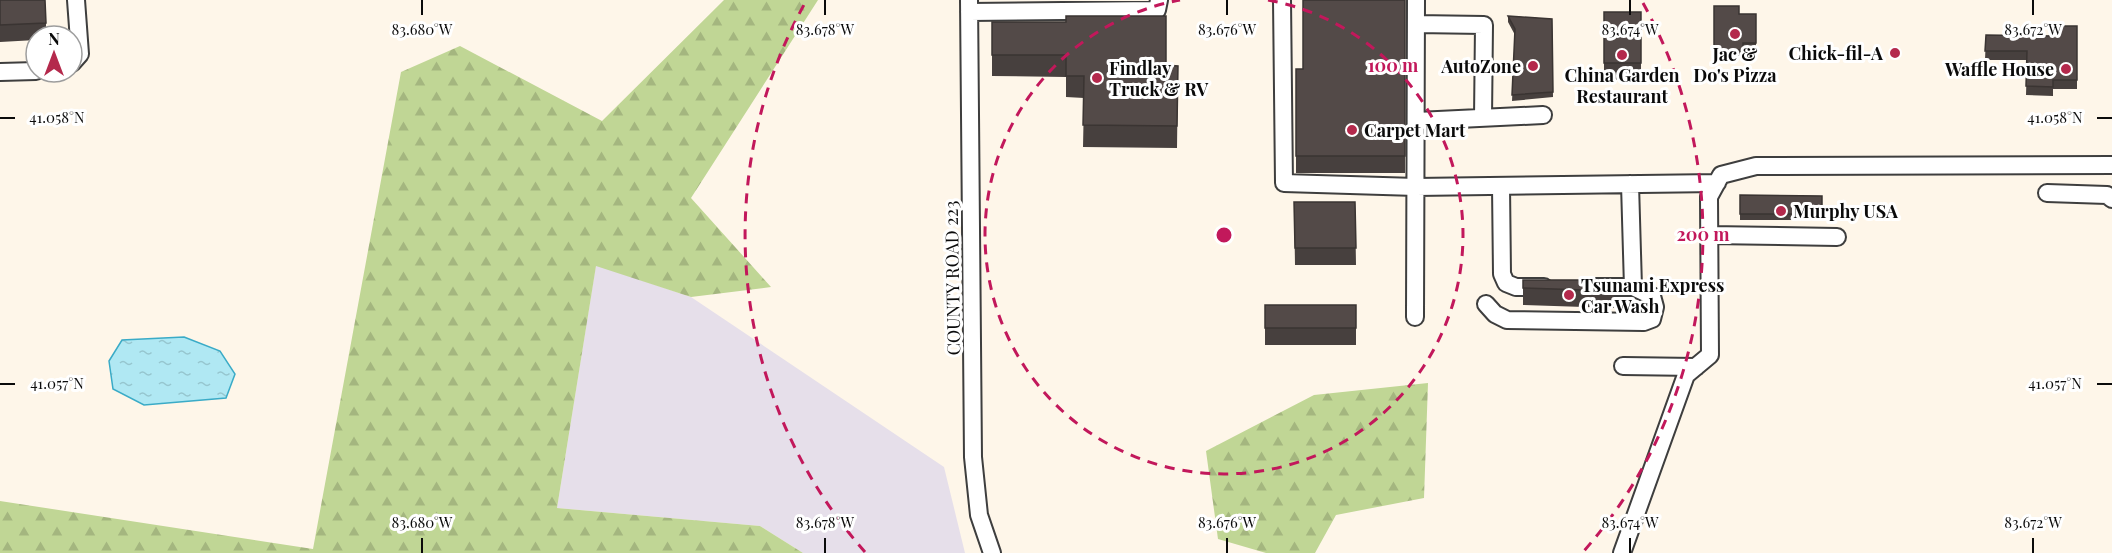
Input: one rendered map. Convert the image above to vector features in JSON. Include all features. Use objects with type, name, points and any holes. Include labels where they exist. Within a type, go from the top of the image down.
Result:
[{"type":"street","points":[[76,0],[78,24]]},
{"type":"street","points":[[969,6],[1157,10],[1159,0]]},
{"type":"street","points":[[1282,0],[1284,183],[1416,187],[1717,183]]},
{"type":"street","points":[[1415,317],[1416,0]]},
{"type":"street","name":"COUNTY ROAD 223","points":[[969,6],[973,457],[979,515],[992,553]]},
{"type":"street","points":[[1416,24],[1484,25],[1483,118]]},
{"type":"street","points":[[0,72],[24,71]]},
{"type":"street","points":[[1417,121],[1543,115]]},
{"type":"street","points":[[1622,553],[1686,375],[1710,356],[1709,197],[1721,175],[1756,166],[2112,165]]},
{"type":"street","points":[[1630,184],[1633,287]]},
{"type":"street","points":[[1486,304],[1495,315],[1507,320],[1644,322],[1652,319],[1655,307],[1652,296],[1633,287],[1516,287],[1506,283],[1501,267],[1501,186]]},
{"type":"street","points":[[2047,193],[2107,195],[2112,199]]},
{"type":"street","points":[[1709,235],[1837,237]]},
{"type":"street","points":[[1623,366],[1696,367]]},
{"type":"shaded area","points":[[596,265],[691,297],[944,467],[965,553],[803,553],[760,526],[557,508]]},
{"type":"green space","points":[[724,0],[818,0],[691,198],[771,287],[691,297],[596,266],[557,508],[760,526],[803,553],[0,553],[0,501],[313,549],[401,72],[460,46],[602,121]]},
{"type":"green space","points":[[1428,383],[1424,498],[1336,515],[1315,553],[1266,553],[1218,539],[1206,451],[1314,395]]},
{"type":"water","points":[[184,337],[220,351],[235,374],[226,398],[144,405],[113,389],[109,361],[122,340]]},
{"type":"building","points":[[0,0],[45,0],[46,23],[0,25]]},
{"type":"building","name":"Carpet Mart","points":[[1303,0],[1405,0],[1405,156],[1296,156],[1296,69],[1303,69]]},
{"type":"building","name":"Jac & Do's Pizza","points":[[1714,6],[1739,6],[1739,14],[1756,14],[1756,43],[1743,43],[1743,50],[1714,50]]},
{"type":"building","name":"China Garden Restaurant","points":[[1604,12],[1641,12],[1641,63],[1604,63]]},
{"type":"building","points":[[1066,16],[1166,16],[1166,65],[1178,66],[1177,126],[1083,125],[1084,76],[1066,76],[1066,55],[992,55],[992,22],[1066,22]]},
{"type":"building","name":"AutoZone","points":[[1508,16],[1552,19],[1553,92],[1512,95],[1515,29]]},
{"type":"building","points":[[2056,26],[2077,26],[2077,80],[2053,80],[2053,87],[2026,86],[2027,51],[1985,51],[1986,35],[2056,36]]},
{"type":"building","name":"Murphy USA","points":[[1740,195],[1822,196],[1822,214],[1740,214]]},
{"type":"building","points":[[1294,202],[1355,202],[1356,248],[1295,248]]},
{"type":"building","points":[[1523,280],[1614,280],[1614,291],[1523,288]]},
{"type":"building","points":[[1265,305],[1356,305],[1356,328],[1265,328]]},
{"type":"place","name":"Jac & Do's Pizza","points":[[1735,34]]},
{"type":"place","name":"Chick-fil-A","points":[[1895,53]]},
{"type":"place","name":"China Garden Restaurant","points":[[1622,55]]},
{"type":"place","name":"AutoZone","points":[[1533,66]]},
{"type":"place","name":"Waffle House","points":[[2066,69]]},
{"type":"place","name":"Findlay Truck & RV","points":[[1097,78]]},
{"type":"place","name":"Carpet Mart","points":[[1352,130]]},
{"type":"place","name":"Murphy USA","points":[[1781,211]]},
{"type":"place","name":"Tsunami Express Car Wash","points":[[1569,295]]}]
